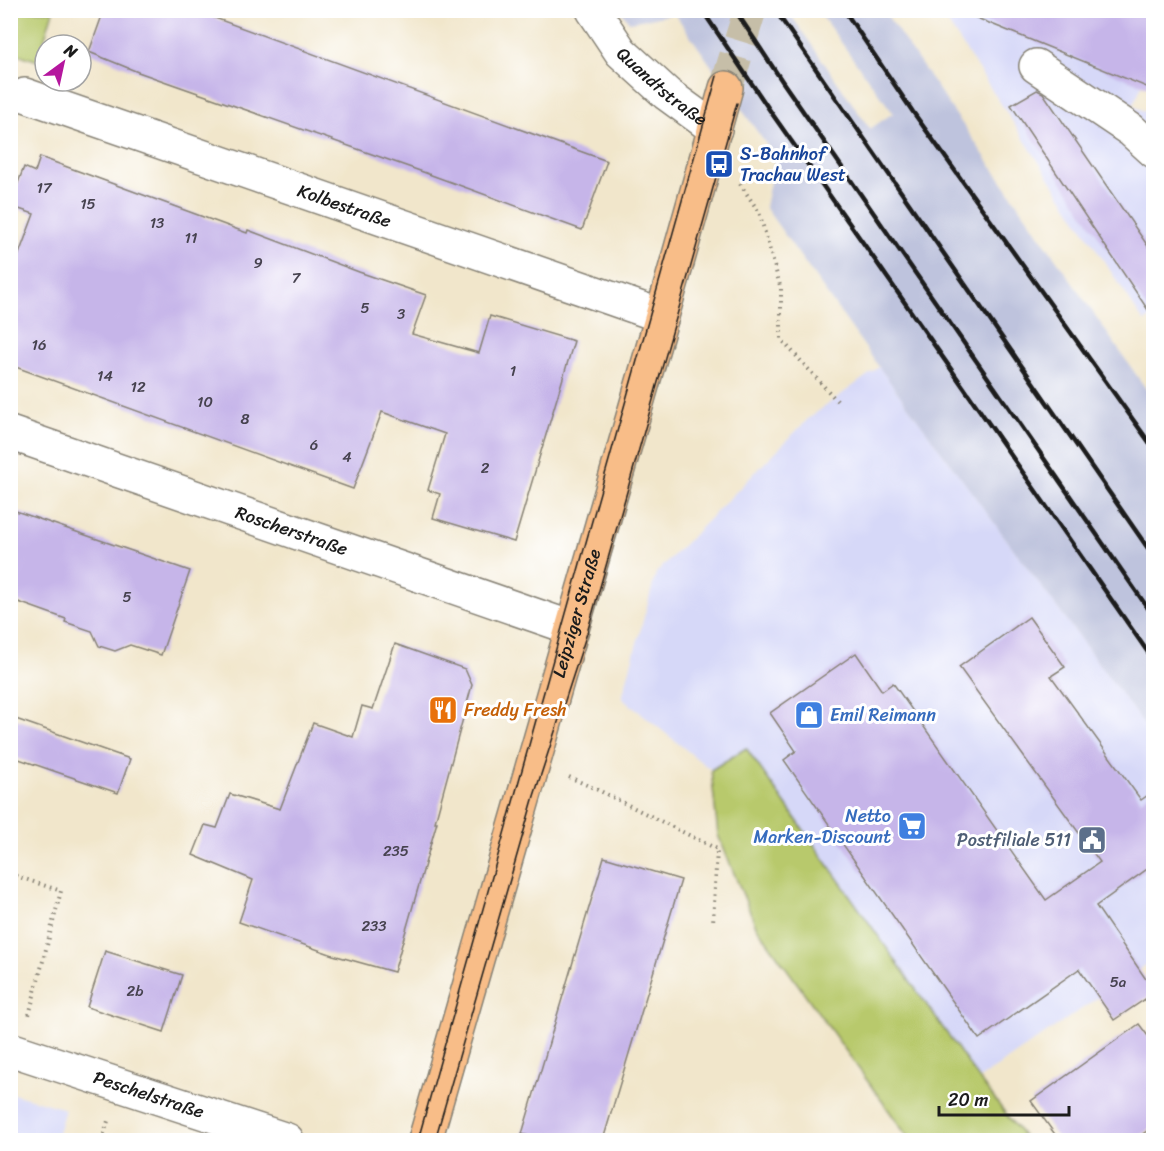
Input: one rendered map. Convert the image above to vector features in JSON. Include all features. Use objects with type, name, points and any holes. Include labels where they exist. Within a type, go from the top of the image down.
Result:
[{"type":"main road","name":"Leipziger Straße","points":[[426,1140],[726,88]]},
{"type":"street","name":"Quandtstraße","points":[[593,10],[621,52],[667,94],[715,129]]},
{"type":"street","points":[[1036,66],[1131,130],[1154,151]]},
{"type":"street","name":"Kolbestraße","points":[[25,95],[662,316]]},
{"type":"street","name":"Roscherstraße","points":[[10,433],[572,628]]},
{"type":"street","name":"Peschelstraße","points":[[15,1050],[287,1140]]},
{"type":"path","points":[[801,10],[805,16]]},
{"type":"path","points":[[705,165],[732,171],[759,212],[781,289],[781,339],[839,403]]},
{"type":"path","points":[[533,764],[596,789],[717,849],[712,923]]},
{"type":"path","points":[[10,873],[61,891],[15,1050]]},
{"type":"shaded area","points":[[621,11],[788,11],[870,129],[893,113],[818,11],[884,11],[1153,399],[1153,737],[879,367],[765,207],[775,157],[675,14],[629,22]]},
{"type":"shaded area","points":[[940,11],[1126,11],[1148,70],[1133,106],[1153,115],[1154,314],[1152,317],[1144,322]]},
{"type":"shaded area","points":[[879,367],[1153,737],[1153,960],[979,1079],[746,748],[711,770],[622,698],[656,573],[809,418]]},
{"type":"shaded area","points":[[10,1093],[65,1109],[56,1140],[11,1140]]},
{"type":"green space","points":[[11,10],[53,11],[46,33],[33,33],[33,59],[11,52]]},
{"type":"green space","points":[[746,748],[979,1079],[1026,1140],[910,1140],[756,926],[718,835],[711,770]]},
{"type":"building","points":[[104,10],[193,10],[607,161],[582,230],[138,72],[93,54],[93,41]]},
{"type":"building","points":[[963,10],[1154,10],[1154,90],[962,12]]},
{"type":"building","points":[[1037,90],[1043,93],[1154,255],[1154,319],[1011,105]]},
{"type":"building","points":[[40,157],[247,233],[248,230],[426,295],[412,334],[479,353],[490,316],[574,341],[514,542],[433,518],[440,494],[428,490],[445,434],[382,412],[353,489],[10,365],[10,278],[34,214],[10,206],[10,204],[24,167],[35,172]]},
{"type":"building","points":[[10,509],[190,571],[161,655],[130,645],[115,651],[99,646],[92,631],[10,599]]},
{"type":"building","name":"Netto Marken-Discount","points":[[1029,617],[1065,667],[1051,676],[1141,800],[1154,791],[1154,864],[1096,906],[1154,993],[1114,1020],[1079,969],[979,1039],[784,760],[796,751],[770,713],[856,653],[882,691],[893,683],[1046,900],[1100,862],[959,667]]},
{"type":"building","points":[[395,644],[465,669],[472,685],[435,822],[437,822],[394,972],[333,955],[239,922],[253,880],[193,855],[205,825],[217,828],[230,794],[280,809],[313,723],[353,737],[362,706],[373,709]]},
{"type":"building","points":[[10,717],[130,759],[118,793],[10,756]]},
{"type":"building","points":[[604,857],[681,880],[603,1140],[543,1140],[522,1134]]},
{"type":"building","points":[[105,951],[182,975],[164,1032],[87,1007]]},
{"type":"building","points":[[1139,1024],[1154,1044],[1154,1126],[1134,1140],[1059,1140],[1031,1101]]},
{"type":"tunnel","points":[[726,88],[750,10]]},
{"type":"tram line","points":[[418,1140],[717,76]]},
{"type":"tram line","points":[[435,1140],[534,796],[587,633],[737,103]]},
{"type":"railway","points":[[702,10],[1154,661]]},
{"type":"railway","points":[[735,10],[1154,617]]},
{"type":"railway","points":[[775,10],[1154,557]]},
{"type":"railway","points":[[844,10],[913,112],[1154,449]]},
{"type":"place","name":"S-Bahnhof Trachau West","points":[[719,164]]},
{"type":"place","name":"Freddy Fresh","points":[[443,710]]},
{"type":"place","name":"Emil Reimann","points":[[809,715]]},
{"type":"place","name":"Netto Marken-Discount","points":[[912,826]]},
{"type":"place","name":"Postfiliale 511","points":[[1092,840]]}]
